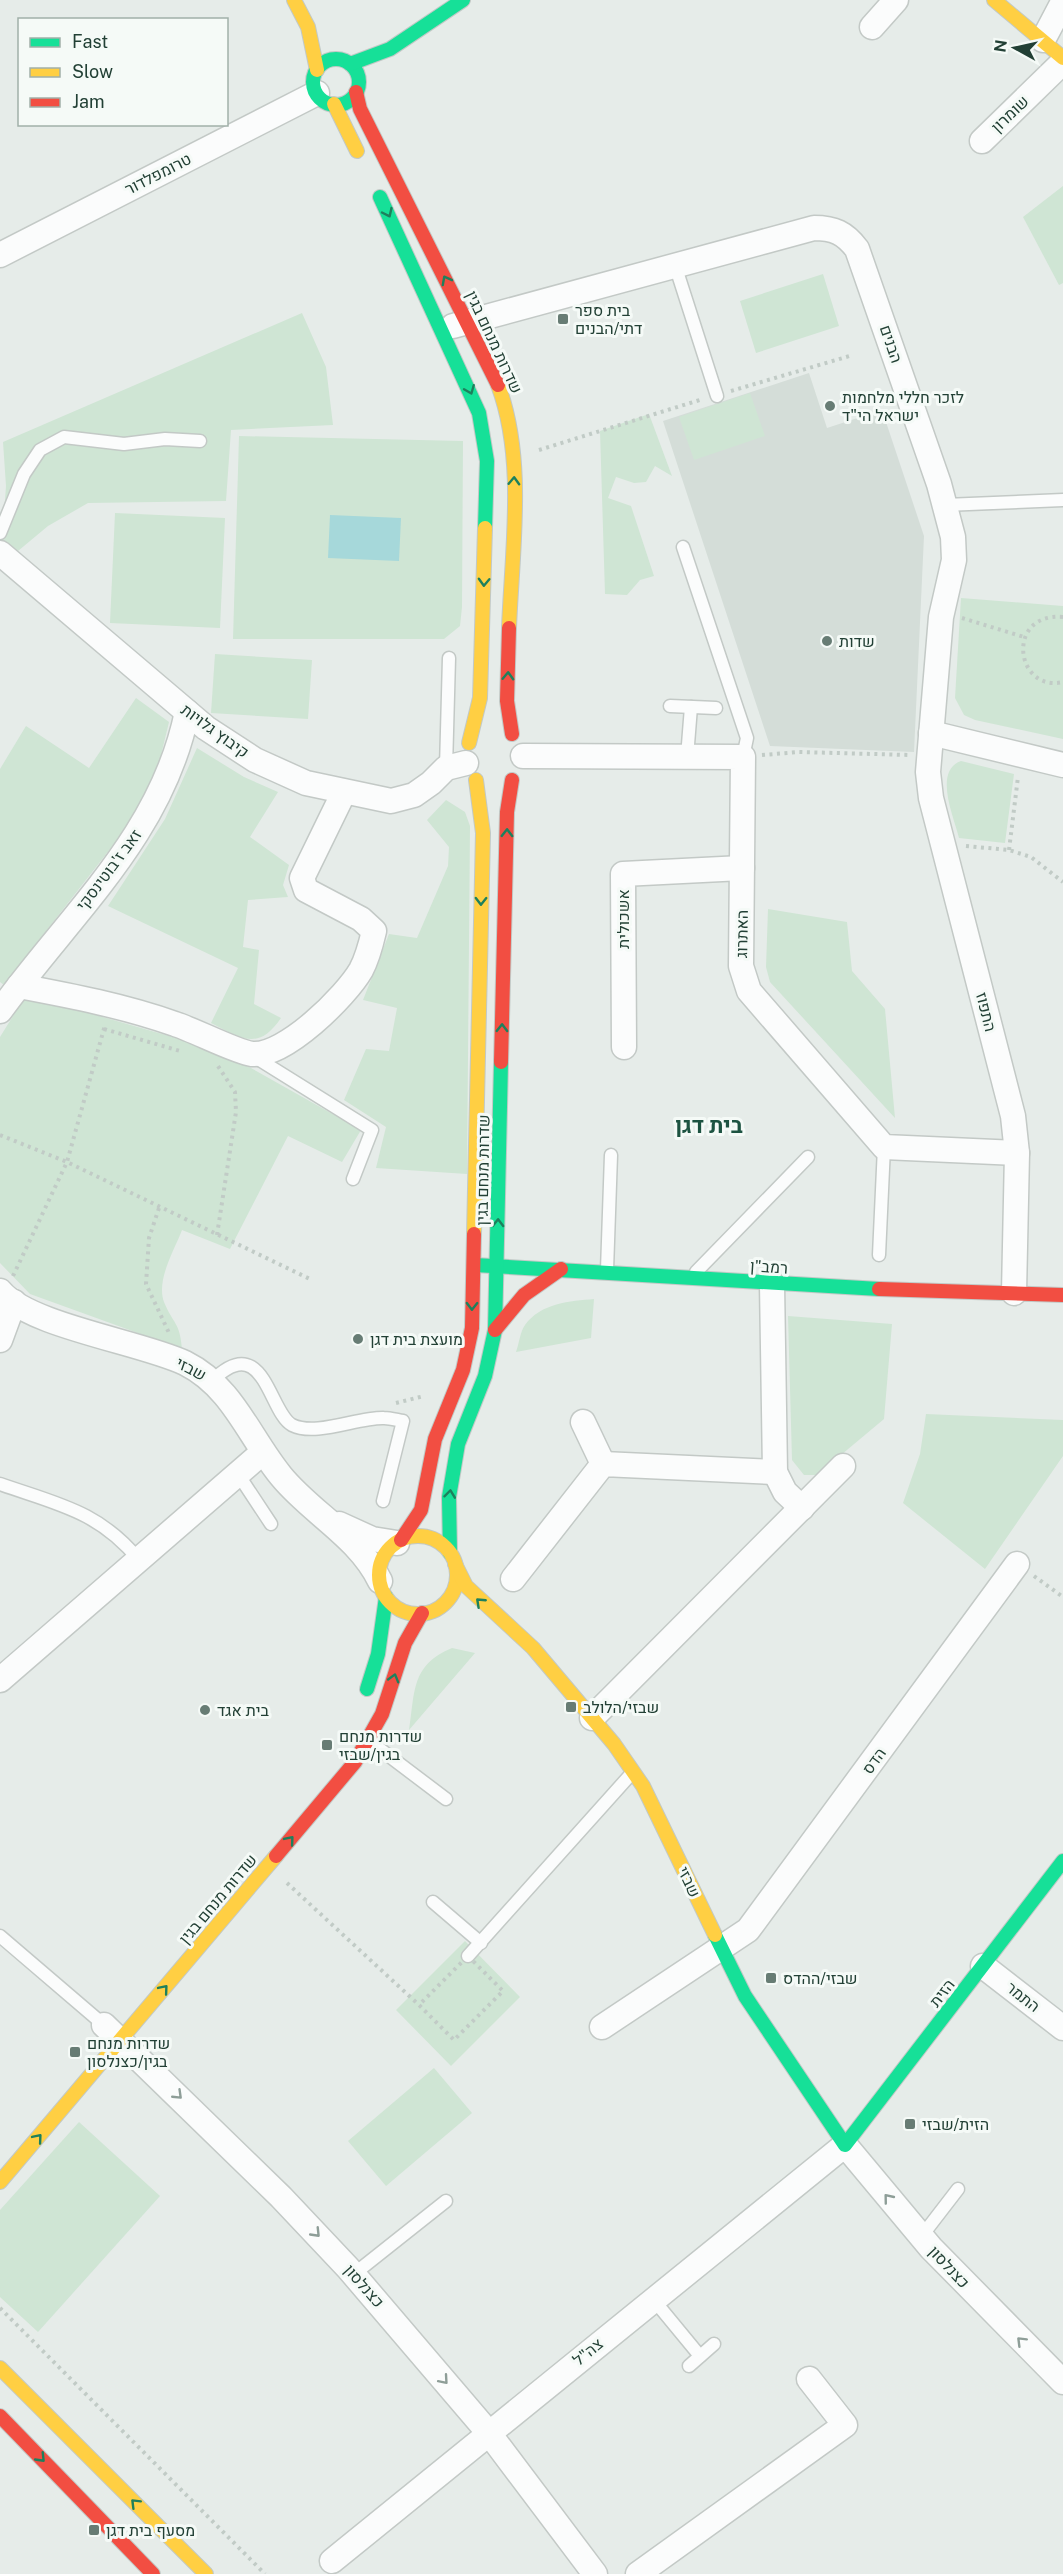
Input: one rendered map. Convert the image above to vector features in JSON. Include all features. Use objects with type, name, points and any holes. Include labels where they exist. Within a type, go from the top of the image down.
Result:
[{"type":"street","points":[[294,0],[308,27],[322,89],[364,165]]},
{"type":"street","points":[[322,89],[349,100],[390,49],[463,0]]},
{"type":"street","points":[[872,27],[896,0]]},
{"type":"street","points":[[994,0],[1043,40],[1063,60]]},
{"type":"street","points":[[1043,40],[1063,2]]},
{"type":"street","points":[[308,27],[343,61],[356,70],[358,87]]},
{"type":"street","points":[[322,89],[325,62],[343,61],[390,49]]},
{"type":"street","name":"שומרון","points":[[982,141],[1063,60]]},
{"type":"street","name":"שדרות מנחם בגין","points":[[358,87],[360,110],[468,320],[505,404],[514,453],[507,701],[512,734]]},
{"type":"street","name":"טרומפלדור","points":[[0,255],[322,89]]},
{"type":"street","name":"שדרות מנחם בגין","points":[[374,186],[479,413],[488,461],[480,698],[464,764],[483,833],[472,1328],[463,1370],[435,1438],[421,1510],[399,1541]]},
{"type":"street","name":"הבנים","points":[[442,329],[468,320],[814,228],[826,228],[847,236],[857,249],[888,334],[945,505],[952,537],[954,560],[940,617],[930,745]]},
{"type":"street","name":"קיבוץ גלויות","points":[[0,553],[206,728],[255,760],[306,783],[391,801],[414,795],[464,764]]},
{"type":"street","name":"זאב ז'בוטינסקי","points":[[7,999],[138,835],[164,788],[176,757],[188,712]]},
{"type":"street","points":[[489,729],[512,734],[519,742],[523,756],[519,773],[512,780],[493,787],[464,764],[489,729]]},
{"type":"street","points":[[930,745],[1021,755],[1063,765]]},
{"type":"street","name":"התפוז","points":[[930,745],[931,798],[1013,1116],[1017,1153],[1014,1293]]},
{"type":"street","points":[[523,756],[743,757]]},
{"type":"street","name":"האתרוג","points":[[743,757],[741,966],[749,991],[884,1147]]},
{"type":"street","name":"שדרות מנחם בגין","points":[[452,1558],[449,1497],[458,1444],[485,1376],[495,1330],[507,812],[512,780]]},
{"type":"street","points":[[7,999],[110,1004],[174,1023],[251,1054],[267,1053],[285,1044],[341,998],[362,969],[370,949],[374,931],[361,919],[306,890],[302,878],[344,792]]},
{"type":"street","name":"אשכולית","points":[[624,1047],[623,874],[742,868]]},
{"type":"street","points":[[884,1147],[1017,1153]]},
{"type":"street","name":"רמב\"ן","points":[[473,1265],[772,1284],[1063,1295]]},
{"type":"street","points":[[495,1330],[522,1295],[539,1281],[561,1269]]},
{"type":"street","points":[[772,1284],[775,1472],[785,1492],[802,1508]]},
{"type":"street","points":[[0,1340],[4,1297]]},
{"type":"street","name":"שבזי","points":[[4,1297],[39,1316],[182,1362],[212,1381],[228,1396],[281,1476],[327,1517],[373,1567],[383,1589]]},
{"type":"street","points":[[583,1422],[603,1464]]},
{"type":"street","points":[[0,1680],[263,1452]]},
{"type":"street","points":[[603,1464],[775,1472]]},
{"type":"street","points":[[513,1579],[603,1464]]},
{"type":"street","points":[[592,1718],[843,1466]]},
{"type":"street","name":"שבזי","points":[[327,1517],[372,1539],[399,1541]]},
{"type":"street","points":[[361,1705],[378,1654],[383,1558],[399,1541],[428,1537],[440,1543],[452,1558],[457,1576],[452,1593],[440,1607],[425,1613]]},
{"type":"street","name":"שבזי","points":[[452,1558],[462,1581],[477,1599],[516,1632],[592,1718],[644,1786],[745,1996],[845,2145]]},
{"type":"street","name":"הדס","points":[[602,2027],[748,1930],[763,1913],[1017,1563]]},
{"type":"street","points":[[383,1589],[405,1612],[458,1612]]},
{"type":"street","name":"שדרות מנחם בגין","points":[[0,2182],[108,2029],[268,1866],[335,1787],[368,1740],[393,1685],[405,1643],[425,1613]]},
{"type":"street","name":"שבזי","points":[[481,1619],[516,1632]]},
{"type":"street","name":"הזית","points":[[845,2145],[1063,1861]]},
{"type":"street","name":"התמר","points":[[983,1966],[1063,2028]]},
{"type":"street","name":"כצנלסון","points":[[108,2029],[281,2197],[354,2274],[488,2432],[595,2574]]},
{"type":"street","name":"כצנלסון","points":[[845,2145],[921,2236],[974,2294],[1063,2382]]},
{"type":"street","name":"צה\"ל","points":[[332,2561],[488,2432],[845,2145]]},
{"type":"street","points":[[0,2368],[206,2574]]},
{"type":"street","points":[[638,2574],[845,2425],[809,2379]]},
{"type":"street","points":[[0,2416],[153,2574]]},
{"type":"lane","points":[[675,265],[717,396]]},
{"type":"lane","points":[[0,533],[29,466],[40,450],[64,437],[124,444],[165,439],[200,441]]},
{"type":"lane","points":[[945,505],[1063,500]]},
{"type":"lane","points":[[683,547],[747,738],[743,757]]},
{"type":"lane","points":[[449,658],[464,764]]},
{"type":"lane","points":[[670,706],[716,708]]},
{"type":"lane","points":[[687,757],[691,707]]},
{"type":"lane","points":[[251,1054],[372,1130],[353,1179]]},
{"type":"lane","points":[[879,1255],[884,1147]]},
{"type":"lane","points":[[607,1273],[611,1155]]},
{"type":"lane","points":[[690,1279],[808,1157]]},
{"type":"lane","points":[[212,1381],[222,1370],[232,1367],[244,1366],[257,1371],[268,1384],[286,1422],[296,1427],[310,1429],[383,1418],[403,1421],[383,1501]]},
{"type":"lane","points":[[238,1474],[272,1524]]},
{"type":"lane","points":[[0,1484],[93,1518],[124,1541],[139,1560]]},
{"type":"lane","points":[[368,1740],[446,1799]]},
{"type":"lane","points":[[468,1956],[633,1771]]},
{"type":"lane","points":[[433,1902],[481,1943]]},
{"type":"lane","points":[[0,1936],[108,2029]]},
{"type":"lane","points":[[921,2236],[958,2189]]},
{"type":"lane","points":[[354,2274],[446,2201]]},
{"type":"lane","points":[[653,2299],[700,2356]]},
{"type":"lane","points":[[688,2366],[714,2344]]},
{"type":"path","points":[[514,453],[556,446],[649,414],[853,355]]},
{"type":"path","points":[[1063,617],[1050,616],[1039,620],[1024,637],[1023,657],[1035,676],[1047,682],[1063,681]]},
{"type":"path","points":[[940,617],[965,618],[1024,637]]},
{"type":"path","points":[[743,757],[930,745]]},
{"type":"path","points":[[1009,850],[1021,755]]},
{"type":"path","points":[[943,844],[1009,850],[1031,856],[1063,882]]},
{"type":"path","points":[[4,1297],[67,1162],[110,1004]]},
{"type":"path","points":[[104,1029],[182,1052]]},
{"type":"path","points":[[209,1062],[218,1066],[235,1092],[236,1112],[217,1235]]},
{"type":"path","points":[[0,1135],[67,1162],[312,1280]]},
{"type":"path","points":[[159,1208],[149,1238],[146,1284],[173,1342],[167,1357]]},
{"type":"path","points":[[1017,1563],[1063,1597]]},
{"type":"path","points":[[268,1866],[454,2040],[503,1991],[468,1956],[419,2005]]},
{"type":"path","points":[[0,2308],[264,2574]]},
{"type":"shaded area","name":"שדות","points":[[809,373],[827,428],[882,410],[924,536],[914,752],[770,746],[663,421]]},
{"type":"green space","points":[[1063,186],[1063,283],[1059,285],[1023,217]]},
{"type":"green space","points":[[823,274],[839,326],[756,353],[740,301]]},
{"type":"green space","points":[[302,313],[326,367],[333,425],[231,430],[226,501],[88,503],[48,526],[18,551],[2,541],[6,486],[3,442]]},
{"type":"green space","points":[[750,393],[765,436],[694,460],[679,417]]},
{"type":"green space","points":[[649,414],[672,476],[655,466],[646,482],[634,483],[616,477],[608,498],[631,506],[654,576],[640,580],[627,595],[605,594],[600,431]]},
{"type":"green space","points":[[239,436],[463,441],[460,626],[444,639],[233,639]]},
{"type":"green space","points":[[115,513],[225,518],[220,628],[110,623]]},
{"type":"green space","points":[[961,598],[1063,606],[1063,739],[975,720],[964,715],[955,698]]},
{"type":"green space","points":[[215,654],[312,660],[308,719],[211,713]]},
{"type":"green space","points":[[136,698],[169,722],[156,776],[128,826],[4,985],[0,982],[0,769],[26,726],[89,768]]},
{"type":"green space","points":[[197,748],[244,777],[278,792],[250,837],[289,865],[283,885],[288,897],[248,900],[243,947],[259,950],[254,1004],[281,1018],[273,1029],[257,1038],[240,1037],[211,1023],[238,968],[108,906],[165,819]]},
{"type":"green space","points":[[961,761],[1014,774],[1005,843],[959,838],[950,807],[947,784],[948,774],[953,766]]},
{"type":"green space","points":[[446,800],[465,812],[470,826],[467,1174],[376,1168],[386,1127],[344,1100],[366,1049],[389,1051],[397,1008],[363,1000],[389,934],[417,938],[448,866],[449,847],[427,820]]},
{"type":"green space","points":[[768,909],[847,922],[852,971],[885,1009],[895,1118],[770,982],[766,967]]},
{"type":"green space","points":[[26,995],[190,1042],[251,1068],[361,1130],[342,1162],[288,1136],[230,1249],[182,1230],[164,1275],[162,1293],[167,1309],[178,1328],[182,1349],[30,1294],[0,1263],[0,1037]]},
{"type":"green space","points":[[594,1299],[591,1338],[516,1352],[523,1328],[539,1312],[556,1304]]},
{"type":"green space","points":[[788,1316],[892,1324],[884,1419],[817,1475],[804,1475],[792,1460]]},
{"type":"green space","points":[[926,1414],[1063,1420],[1063,1456],[985,1569],[903,1503],[920,1454]]},
{"type":"green space","points":[[452,1648],[475,1653],[409,1730],[414,1691],[422,1671],[439,1655]]},
{"type":"green space","points":[[465,1941],[520,1997],[451,2066],[396,2010]]},
{"type":"green space","points":[[434,2068],[472,2113],[386,2186],[348,2141]]},
{"type":"green space","points":[[79,2122],[160,2196],[38,2332],[0,2297],[0,2210]]},
{"type":"water","points":[[330,515],[401,518],[399,561],[328,558]]},
{"type":"traffic: fast","points":[[350,64],[390,49],[463,0]]},
{"type":"traffic: fast","points":[[336,59],[352,66],[359,82],[352,98],[336,105],[320,98],[313,82],[320,66],[336,59]]},
{"type":"traffic: fast","points":[[380,197],[479,413],[487,461],[485,528]]},
{"type":"traffic: fast","points":[[450,1553],[449,1497],[458,1444],[485,1376],[495,1330],[501,1062]]},
{"type":"traffic: fast","points":[[475,1265],[879,1289]]},
{"type":"traffic: fast","points":[[367,1689],[378,1654],[386,1597]]},
{"type":"traffic: fast","points":[[715,1935],[745,1996],[845,2145],[1063,1861]]},
{"type":"traffic: slow","points":[[294,0],[308,27],[317,70]]},
{"type":"traffic: slow","points":[[994,0],[1063,58]]},
{"type":"traffic: slow","points":[[334,104],[357,151]]},
{"type":"traffic: slow","points":[[498,385],[507,413],[515,474],[509,628]]},
{"type":"traffic: slow","points":[[469,743],[480,698],[485,528]]},
{"type":"traffic: slow","points":[[474,1234],[483,833],[476,780]]},
{"type":"traffic: slow","points":[[418,1536],[433,1539],[445,1548],[454,1560],[457,1575],[454,1590],[445,1602],[433,1611],[418,1614],[403,1611],[391,1602],[382,1590],[379,1575],[382,1560],[391,1548],[403,1539],[418,1536]]},
{"type":"traffic: slow","points":[[455,1564],[466,1586],[533,1648],[614,1744],[643,1786],[715,1935]]},
{"type":"traffic: slow","points":[[0,2182],[276,1856]]},
{"type":"traffic: slow","points":[[0,2368],[206,2574]]},
{"type":"traffic: jam","points":[[356,92],[360,109],[498,385]]},
{"type":"traffic: jam","points":[[509,628],[507,701],[512,734]]},
{"type":"traffic: jam","points":[[501,1062],[507,812],[512,780]]},
{"type":"traffic: jam","points":[[401,1540],[421,1510],[435,1439],[463,1370],[472,1328],[474,1234]]},
{"type":"traffic: jam","points":[[495,1330],[524,1295],[561,1269]]},
{"type":"traffic: jam","points":[[879,1289],[1063,1295]]},
{"type":"traffic: jam","points":[[276,1856],[355,1762],[382,1714],[405,1643],[422,1613]]},
{"type":"traffic: jam","points":[[0,2416],[153,2574]]},
{"type":"place","name":"בית ספר דתי/הבנים","points":[[563,319]]},
{"type":"place","name":"לזכר חללי מלחמות ישראל הי\"ד","points":[[830,406]]},
{"type":"place","name":"שדות","points":[[827,641]]},
{"type":"place","name":"מועצת בית דגן","points":[[358,1339]]},
{"type":"place","name":"שבזי/הלולב","points":[[571,1707]]},
{"type":"place","name":"בית אגד","points":[[205,1710]]},
{"type":"place","name":"שדרות מנחם בגין/שבזי","points":[[327,1745]]},
{"type":"place","name":"שבזי/ההדס","points":[[771,1978]]},
{"type":"place","name":"שדרות מנחם בגין/כצנלסון","points":[[75,2052]]},
{"type":"place","name":"הזית/שבזי","points":[[910,2124]]},
{"type":"place","name":"מסעף בית דגן","points":[[94,2530]]},
{"type":"district","name":"בית דגן","points":[[709,1125]]}]
